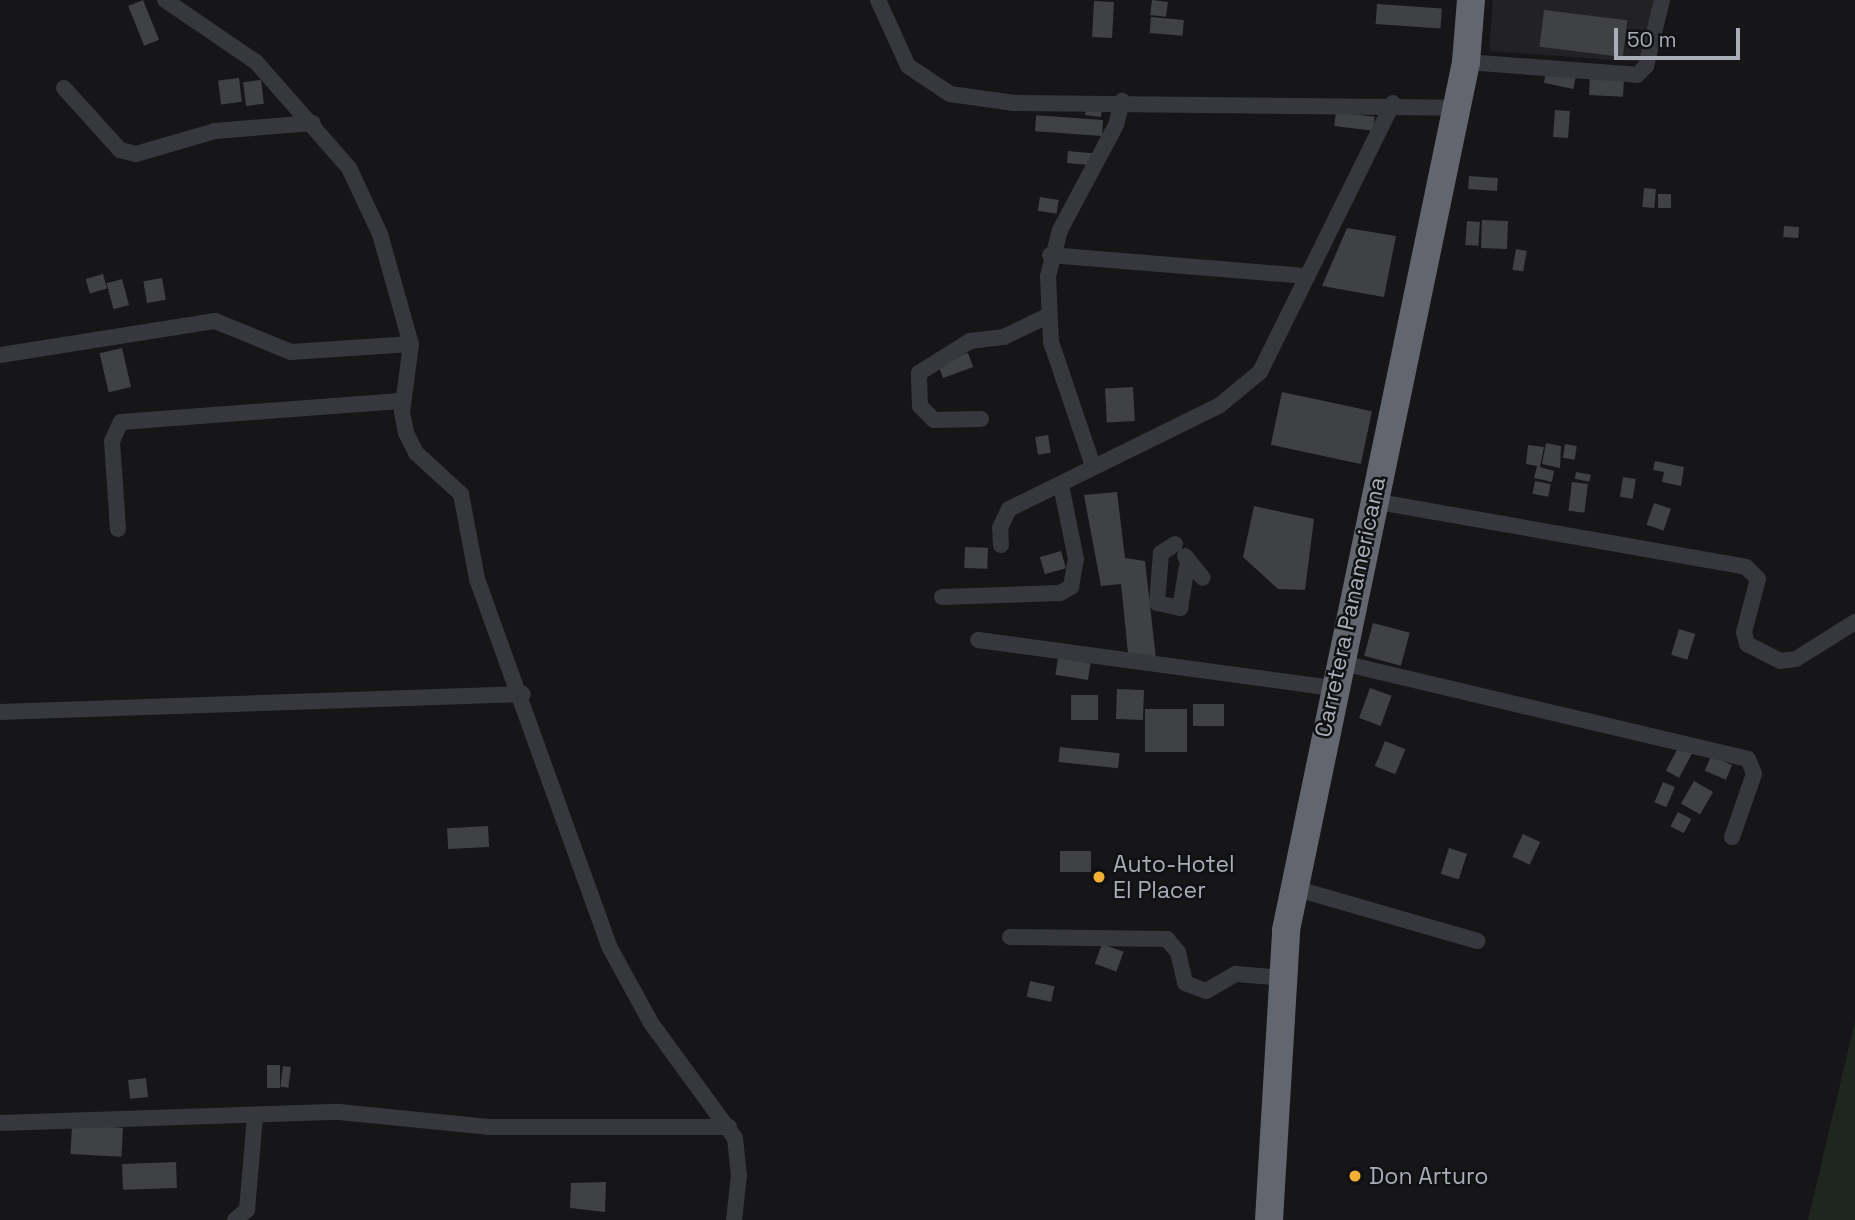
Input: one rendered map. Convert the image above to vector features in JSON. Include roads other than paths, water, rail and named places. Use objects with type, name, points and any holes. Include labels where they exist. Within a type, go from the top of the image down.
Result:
[{"type":"highway","name":"Carretera Panamericana","points":[[1269,1220],[1283,978],[1294,888],[1335,675],[1466,62],[1471,0]]},
{"type":"street","points":[[165,0],[256,62],[313,123],[349,168],[380,234],[411,344],[404,401],[406,433],[416,453],[461,494],[477,579],[523,694],[610,948],[651,1023],[729,1127],[739,1175],[734,1220]]},
{"type":"street","points":[[878,0],[908,66],[950,93],[1014,103],[1394,103],[1456,107]]},
{"type":"street","points":[[1466,62],[1637,75],[1646,66],[1662,0]]},
{"type":"street","points":[[64,88],[120,150],[136,155],[215,131],[313,123]]},
{"type":"street","points":[[1092,463],[1047,316],[1050,255],[1122,101]]},
{"type":"street","points":[[1001,545],[1000,528],[1009,509],[1061,485],[1092,463],[1242,392],[1260,372],[1394,103]]},
{"type":"street","points":[[1050,255],[1307,276]]},
{"type":"street","points":[[981,419],[934,419],[920,406],[919,373],[970,341],[1004,337],[1047,316]]},
{"type":"street","points":[[0,355],[215,321],[291,352],[411,344]]},
{"type":"street","points":[[118,528],[112,441],[121,422],[404,401]]},
{"type":"street","points":[[942,597],[1060,593],[1071,587],[1076,559],[1061,485]]},
{"type":"street","points":[[1373,501],[1746,567],[1758,579],[1744,632],[1747,644],[1780,661],[1796,659],[1855,622]]},
{"type":"street","points":[[1175,544],[1203,578]]},
{"type":"street","points":[[1175,544],[1161,553],[1157,603],[1180,608],[1188,560]]},
{"type":"street","points":[[1145,561],[1163,545],[1175,544]]},
{"type":"street","points":[[978,640],[1335,675],[1748,759],[1754,774],[1732,837]]},
{"type":"street","points":[[0,712],[523,694]]},
{"type":"street","points":[[1294,888],[1478,941]]},
{"type":"street","points":[[1010,937],[1167,939],[1178,952],[1185,983],[1206,991],[1236,974],[1283,978]]},
{"type":"street","points":[[0,1123],[255,1117],[339,1112],[488,1127],[729,1127]]},
{"type":"street","points":[[235,1220],[247,1210],[255,1117]]},
{"type":"place","name":"Auto-Hotel El Placer","points":[[1099,877]]},
{"type":"place","name":"Don Arturo","points":[[1355,1176]]}]
